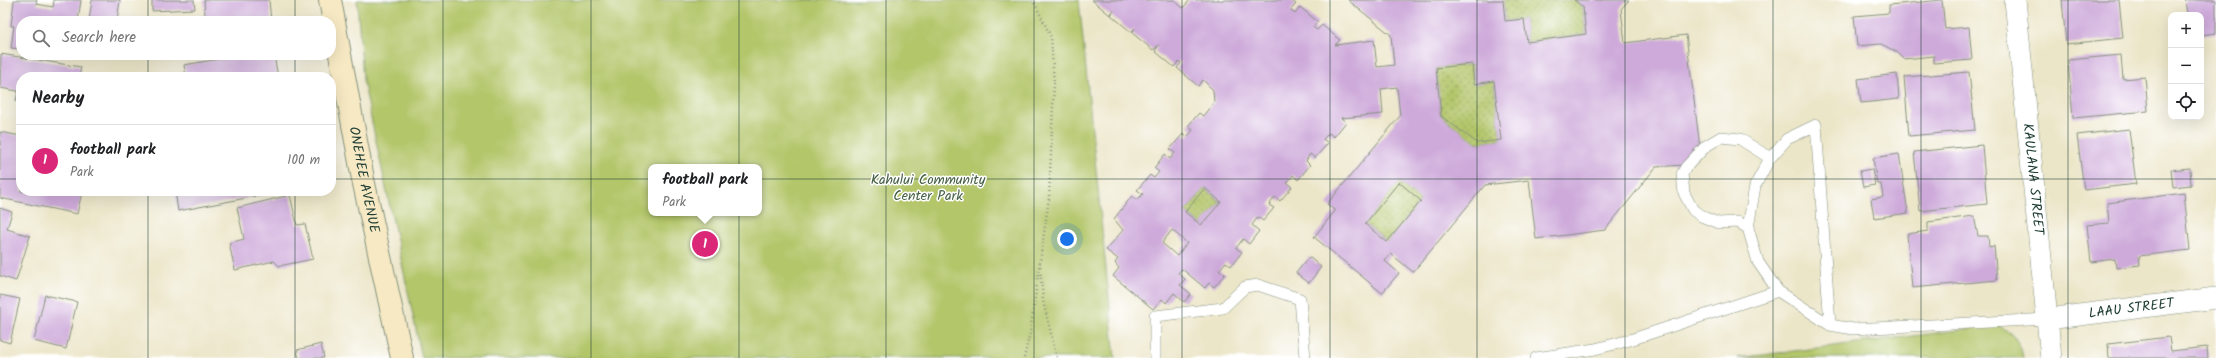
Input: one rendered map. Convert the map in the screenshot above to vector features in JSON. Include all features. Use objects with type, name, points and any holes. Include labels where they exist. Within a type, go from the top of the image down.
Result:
[{"type":"street","name":"ONEHEE AVENUE","points":[[330,0],[333,16]]},
{"type":"street","name":"KAULANA STREET","points":[[2015,0],[2051,358]]},
{"type":"street","name":"ONEHEE AVENUE","points":[[336,33],[363,179],[402,358]]},
{"type":"street","name":"LAAU STREET","points":[[2047,319],[2216,298]]},
{"type":"lane","points":[[1830,325],[1816,125],[1787,139],[1770,158],[1756,186],[1748,228],[1758,262],[1778,291],[1830,325],[1853,329],[2047,319]]},
{"type":"lane","points":[[1748,228],[1738,222],[1718,223],[1700,216],[1688,202],[1682,184],[1682,174],[1706,146],[1721,136],[1740,138],[1770,158]]},
{"type":"lane","points":[[1155,358],[1155,316],[1223,308],[1245,287],[1258,285],[1300,299],[1305,358]]},
{"type":"lane","points":[[1536,358],[1595,349],[1630,340],[1778,291]]},
{"type":"path","points":[[1024,358],[1030,334],[1039,259],[1049,198],[1054,83],[1050,37],[1033,0]]},
{"type":"path","points":[[1039,259],[1043,301],[1057,358]]},
{"type":"green space","name":"Kahului Community Center Park","points":[[357,0],[1079,0],[1115,358],[422,358],[363,80]]},
{"type":"green space","points":[[1503,0],[1574,0],[1583,7],[1586,34],[1527,42],[1524,19],[1505,21]]},
{"type":"green space","points":[[1472,64],[1474,84],[1494,81],[1501,140],[1477,143],[1441,116],[1436,68]]},
{"type":"green space","points":[[1399,182],[1421,201],[1387,242],[1365,224]]},
{"type":"green space","points":[[1205,188],[1221,202],[1201,225],[1185,212]]},
{"type":"green space","points":[[1999,325],[2015,338],[2022,352],[2023,358],[1738,358]]},
{"type":"building","points":[[14,0],[37,0],[36,4],[53,7],[54,0],[81,0],[79,16],[16,16],[16,48],[11,48],[14,26],[11,26]]},
{"type":"building","points":[[92,0],[120,0],[118,16],[90,16]]},
{"type":"building","points":[[152,0],[194,0],[195,9],[152,11]]},
{"type":"building","points":[[204,0],[269,0],[271,16],[205,16]]},
{"type":"building","points":[[1092,0],[1174,0],[1183,8],[1190,0],[1291,0],[1296,4],[1291,10],[1295,14],[1300,7],[1318,22],[1313,27],[1317,30],[1322,25],[1340,40],[1335,45],[1374,40],[1377,67],[1394,65],[1391,35],[1348,0],[1503,0],[1505,21],[1524,19],[1527,42],[1586,34],[1583,7],[1574,0],[1629,0],[1621,9],[1625,43],[1686,35],[1700,148],[1684,165],[1656,167],[1605,230],[1536,239],[1529,180],[1485,185],[1413,272],[1391,254],[1385,261],[1399,273],[1382,293],[1314,237],[1335,211],[1327,204],[1400,116],[1397,87],[1381,89],[1383,114],[1341,118],[1346,122],[1334,137],[1329,133],[1323,139],[1328,143],[1315,158],[1310,154],[1306,161],[1310,165],[1298,180],[1293,175],[1287,183],[1292,187],[1280,201],[1275,197],[1269,205],[1274,208],[1263,221],[1258,217],[1252,225],[1259,231],[1249,244],[1243,239],[1236,248],[1242,252],[1231,266],[1226,262],[1219,270],[1225,274],[1214,287],[1209,283],[1205,288],[1182,269],[1178,273],[1185,279],[1180,285],[1191,294],[1184,302],[1174,293],[1166,303],[1162,299],[1153,309],[1113,276],[1119,268],[1115,263],[1118,259],[1106,250],[1123,230],[1114,219],[1132,196],[1137,200],[1143,194],[1137,190],[1150,175],[1154,178],[1159,172],[1154,168],[1165,154],[1170,159],[1175,153],[1170,149],[1183,134],[1187,137],[1193,130],[1188,126],[1199,113],[1203,116],[1214,102],[1213,90],[1203,80],[1198,86],[1177,68],[1181,63],[1179,61],[1174,67],[1155,51],[1159,45],[1153,50],[1132,33],[1135,28],[1131,32],[1111,15],[1114,10],[1110,15]],"holes":[[[1472,64],[1474,84],[1494,81],[1501,140],[1477,143],[1441,116],[1436,68]],[[1399,182],[1421,201],[1387,242],[1365,224]],[[1205,188],[1221,202],[1201,225],[1185,212]],[[1172,230],[1187,243],[1177,256],[1162,243]]]},
{"type":"building","points":[[1942,0],[1945,29],[1969,27],[1972,60],[1934,63],[1934,56],[1904,59],[1897,52],[1881,44],[1857,46],[1854,16],[1889,13],[1889,5]]},
{"type":"building","points":[[2062,0],[2119,0],[2123,38],[2066,44]]},
{"type":"building","points":[[2185,0],[2216,0],[2216,33],[2204,35],[2204,12],[2187,12]]},
{"type":"building","points":[[1,54],[16,56],[16,60],[38,60],[81,67],[80,72],[16,72],[16,91],[0,88]]},
{"type":"building","points":[[2121,55],[2123,79],[2145,77],[2148,111],[2073,118],[2068,60]]},
{"type":"building","points":[[214,60],[275,60],[277,72],[185,72],[184,65]]},
{"type":"building","points":[[1969,72],[1975,130],[1909,136],[1904,77]]},
{"type":"building","points":[[1897,74],[1899,99],[1861,103],[1858,79]]},
{"type":"building","points":[[2129,129],[2136,184],[2084,190],[2077,135]]},
{"type":"building","points":[[0,132],[16,135],[16,196],[81,196],[77,214],[0,198]]},
{"type":"building","points":[[1982,145],[1987,204],[1920,211],[1914,152]]},
{"type":"building","points":[[1899,154],[1908,213],[1874,218],[1871,199],[1883,197],[1881,184],[1877,184],[1873,158]]},
{"type":"building","points":[[2190,168],[2191,185],[2173,187],[2171,170]]},
{"type":"building","points":[[1872,169],[1875,185],[1863,187],[1860,171]]},
{"type":"building","points":[[2184,193],[2190,250],[2139,256],[2140,265],[2116,268],[2115,259],[2091,262],[2087,225],[2109,223],[2107,203]]},
{"type":"building","points":[[176,196],[257,196],[178,211]]},
{"type":"building","points":[[290,196],[297,225],[305,224],[313,259],[279,266],[274,261],[235,270],[229,243],[244,239],[237,208]]},
{"type":"building","points":[[0,208],[12,212],[7,229],[30,236],[16,281],[0,276]]},
{"type":"building","points":[[1974,216],[1978,236],[1988,236],[1989,247],[1994,246],[1997,280],[1912,288],[1907,234],[1928,231],[1928,222]]},
{"type":"building","points":[[1309,257],[1321,267],[1309,283],[1296,273]]},
{"type":"building","points":[[0,295],[20,299],[10,343],[0,340]]},
{"type":"building","points":[[45,295],[77,302],[66,349],[34,341]]},
{"type":"building","points":[[2169,337],[2171,351],[2207,347],[2208,358],[2109,358],[2108,344]]},
{"type":"building","points":[[321,344],[324,358],[299,358],[297,350]]},
{"type":"place","name":"football park","points":[[705,244]]}]
